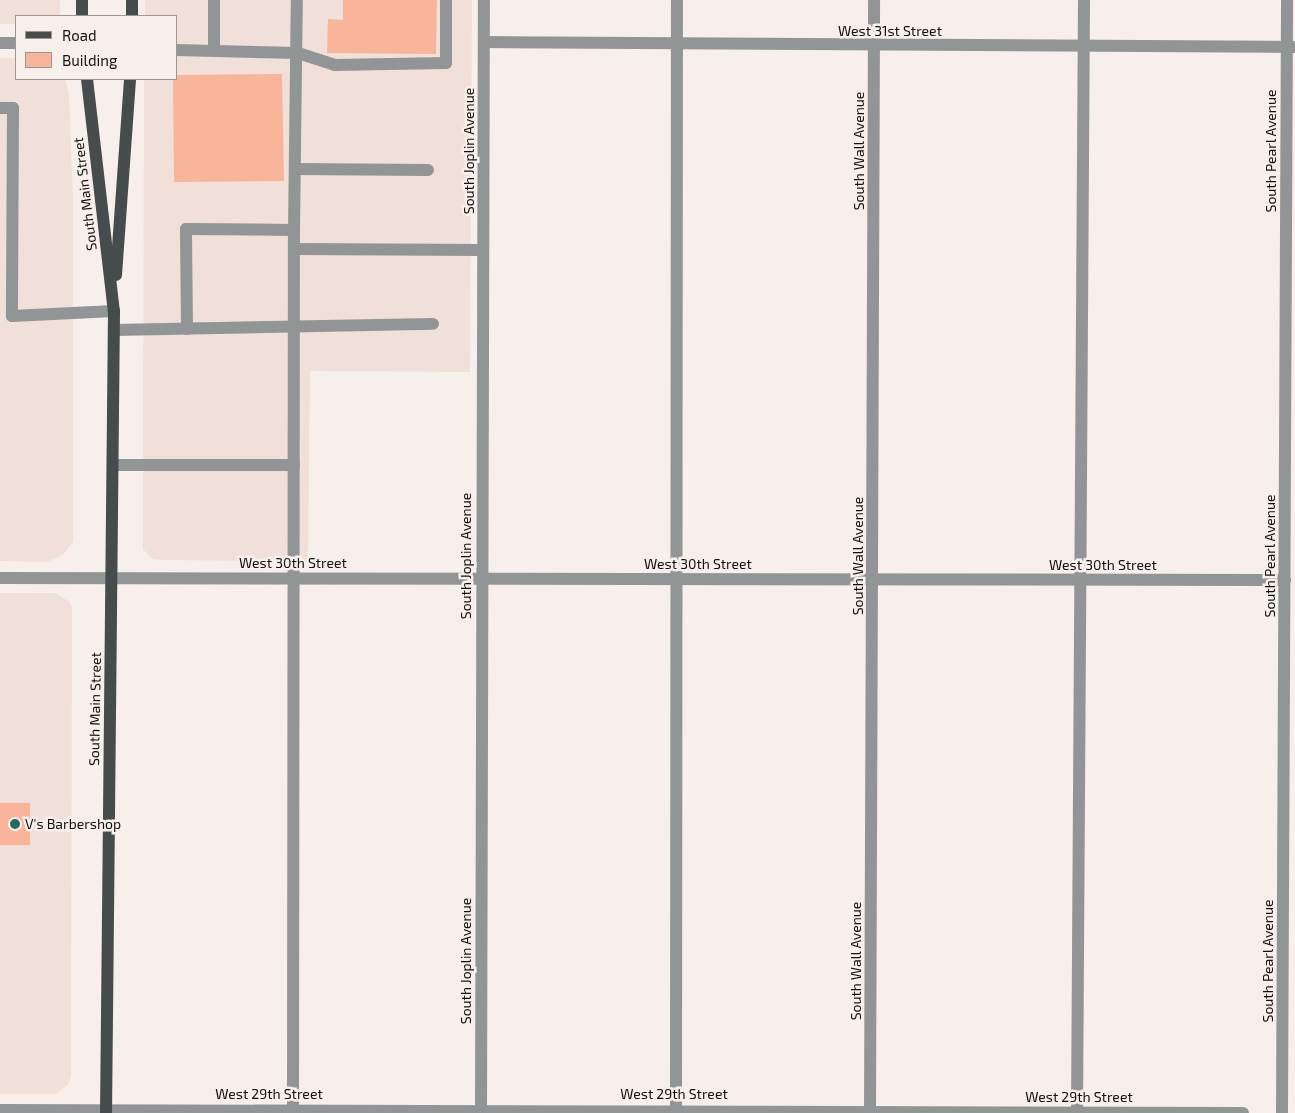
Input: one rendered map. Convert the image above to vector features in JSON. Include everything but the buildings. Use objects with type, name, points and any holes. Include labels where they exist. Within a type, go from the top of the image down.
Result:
[{"type":"main road","points":[[82,0],[82,15]]},
{"type":"main road","points":[[132,0],[132,15]]},
{"type":"main road","name":"South Main Street","points":[[87,80],[114,308]]},
{"type":"main road","name":"South Main Street","points":[[106,1111],[114,308],[130,80]]},
{"type":"street","points":[[214,0],[214,50]]},
{"type":"street","points":[[293,1111],[294,230],[298,53],[297,0]]},
{"type":"street","points":[[178,50],[298,53],[336,64],[446,63],[446,0]]},
{"type":"street","name":"South Joplin Avenue","points":[[480,1111],[484,0]]},
{"type":"street","points":[[676,1111],[677,0]]},
{"type":"street","name":"South Wall Avenue","points":[[870,1111],[874,0]]},
{"type":"street","points":[[1077,1112],[1084,0]]},
{"type":"street","name":"South Pearl Avenue","points":[[1282,1113],[1289,758],[1285,580],[1291,47],[1287,0]]},
{"type":"street","points":[[0,42],[15,43]]},
{"type":"street","name":"West 31st Street","points":[[485,42],[874,46],[1291,47]]},
{"type":"street","points":[[0,108],[13,108],[12,316],[114,308]]},
{"type":"street","points":[[295,169],[428,170]]},
{"type":"street","points":[[187,329],[186,229],[294,230]]},
{"type":"street","points":[[294,249],[483,250]]},
{"type":"street","points":[[114,330],[295,324],[433,324]]},
{"type":"street","points":[[112,465],[294,465]]},
{"type":"street","name":"West 30th Street","points":[[0,578],[1285,580]]},
{"type":"street","name":"West 29th Street","points":[[0,1110],[1243,1113]]},
{"type":"shaded area","points":[[0,0],[60,0],[60,15],[15,15],[15,24],[0,24]]},
{"type":"shaded area","points":[[145,0],[472,0],[470,372],[310,371],[308,561],[161,560],[152,559],[143,549],[144,80],[178,80],[178,15],[145,15]]},
{"type":"shaded area","points":[[0,58],[15,58],[15,80],[65,80],[69,93],[73,202],[73,542],[63,555],[47,562],[0,561]]},
{"type":"shaded area","points":[[0,593],[55,593],[70,602],[72,609],[71,1076],[68,1085],[56,1094],[0,1094]]},
{"type":"place","name":"V's Barbershop","points":[[15,824]]}]
